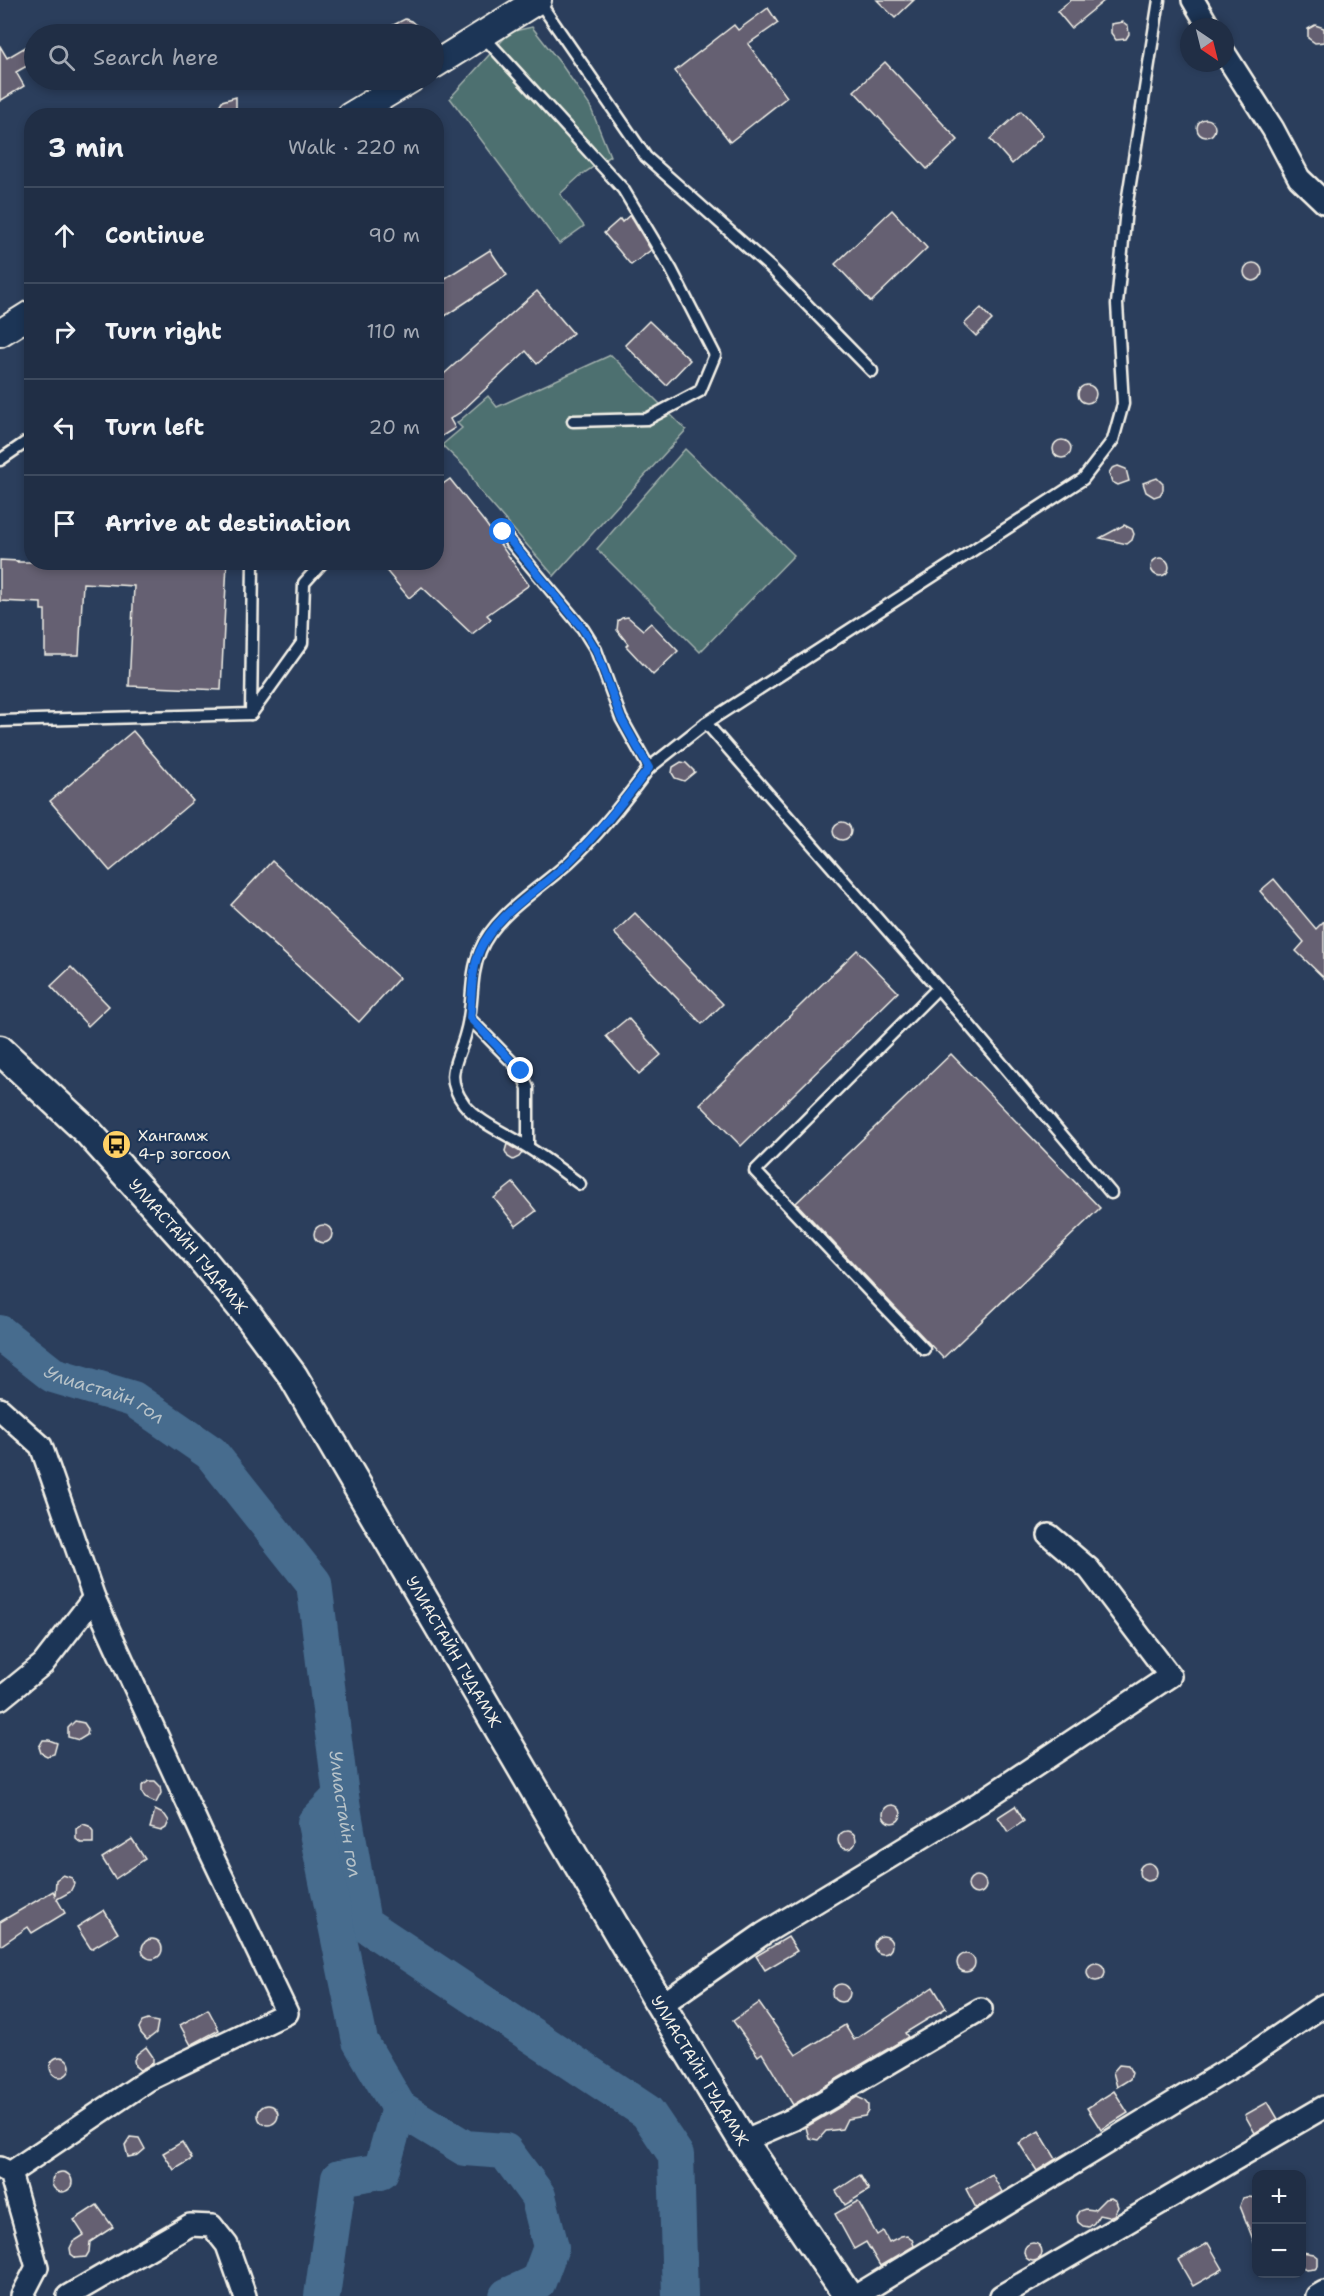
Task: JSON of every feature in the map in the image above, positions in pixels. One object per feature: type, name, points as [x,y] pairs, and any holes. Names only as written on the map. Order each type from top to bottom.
[{"type":"main road","name":"УЛИАСТАЙН ГУДАМЖ","points":[[0,1050],[87,1132],[196,1252],[248,1314],[293,1376],[743,2141],[848,2296]]},
{"type":"street","points":[[444,59],[538,0]]},
{"type":"street","points":[[1193,0],[1204,18]]},
{"type":"street","points":[[1234,68],[1273,129],[1299,178],[1321,194]]},
{"type":"street","points":[[363,108],[393,90]]},
{"type":"street","points":[[0,333],[24,318]]},
{"type":"street","points":[[0,1409],[41,1446],[94,1598],[287,2013],[148,2080],[5,2171],[38,2266],[22,2296]]},
{"type":"street","points":[[661,2005],[763,1934],[979,1803],[1170,1676],[1089,1569],[1049,1534]]},
{"type":"street","points":[[0,1700],[43,1664],[94,1598]]},
{"type":"street","points":[[856,2296],[1245,2059],[1324,2005]]},
{"type":"street","points":[[743,2141],[794,2119],[981,2009]]},
{"type":"street","points":[[1000,2296],[1324,2107]]},
{"type":"street","points":[[68,2296],[190,2225],[212,2226],[226,2245],[245,2296]]},
{"type":"street","points":[[1317,2296],[1324,2292]]},
{"type":"lane","points":[[538,0],[646,157],[771,268],[872,371]]},
{"type":"lane","points":[[580,1184],[528,1147],[474,1114],[459,1094],[451,1077],[470,1018],[474,969],[487,936],[502,920],[570,861],[609,819],[649,768],[706,723],[1083,478],[1113,440],[1123,404],[1116,304],[1124,233],[1159,0]]},
{"type":"lane","points":[[483,36],[623,189],[671,269],[715,355],[700,391],[647,419],[573,421]]},
{"type":"lane","points":[[0,460],[24,444]]},
{"type":"lane","points":[[503,532],[583,629],[591,643],[621,718],[649,768]]},
{"type":"lane","points":[[251,714],[253,570]]},
{"type":"lane","points":[[251,714],[302,643],[304,584],[316,570]]},
{"type":"lane","points":[[0,721],[251,714]]},
{"type":"lane","points":[[706,723],[938,988],[1111,1193]]},
{"type":"lane","points":[[924,1348],[755,1171],[938,988]]},
{"type":"lane","points":[[470,1018],[521,1071],[528,1088],[528,1147]]},
{"type":"green space","points":[[532,27],[590,106],[610,156],[581,175],[560,194],[584,226],[559,244],[450,98],[510,32]]},
{"type":"green space","points":[[611,355],[686,430],[554,576],[479,490],[468,470],[444,447],[444,443],[462,428],[457,423],[488,396],[497,407]]},
{"type":"green space","points":[[685,449],[794,555],[700,652],[597,549]]},
{"type":"building","points":[[877,0],[914,0],[895,18]]},
{"type":"building","points":[[1071,0],[1105,0],[1071,28],[1057,11]]},
{"type":"building","points":[[768,8],[778,23],[748,44],[787,97],[730,142],[675,71],[734,25],[738,30]]},
{"type":"building","points":[[405,19],[414,24],[395,24]]},
{"type":"building","points":[[1123,22],[1128,26],[1129,34],[1126,39],[1116,40],[1111,33],[1111,24]]},
{"type":"building","points":[[1315,25],[1324,28],[1324,42],[1315,43],[1308,38],[1308,29]]},
{"type":"building","points":[[0,46],[7,58],[24,48],[24,68],[16,72],[24,86],[0,101]]},
{"type":"building","points":[[885,62],[958,140],[927,169],[854,91]]},
{"type":"building","points":[[236,97],[236,108],[219,108],[222,101]]},
{"type":"building","points":[[1021,111],[1043,136],[1012,164],[990,139]]},
{"type":"building","points":[[1202,119],[1210,119],[1215,124],[1213,135],[1202,137],[1197,132],[1197,124]]},
{"type":"building","points":[[892,210],[927,248],[871,302],[835,264]]},
{"type":"building","points":[[630,215],[651,250],[631,265],[604,233],[620,219],[622,222]]},
{"type":"building","points":[[490,250],[507,275],[444,317],[444,279]]},
{"type":"building","points":[[1249,263],[1257,263],[1262,268],[1260,279],[1249,281],[1244,276],[1244,268]]},
{"type":"building","points":[[537,291],[573,333],[537,364],[526,351],[462,411],[450,419],[455,428],[444,435],[444,374]]},
{"type":"building","points":[[981,308],[992,320],[976,336],[964,324]]},
{"type":"building","points":[[649,321],[690,360],[666,385],[625,345]]},
{"type":"building","points":[[1083,385],[1091,385],[1096,390],[1094,401],[1083,403],[1078,398],[1078,390]]},
{"type":"building","points":[[1058,440],[1066,440],[1071,445],[1069,456],[1058,458],[1053,453],[1053,445]]},
{"type":"building","points":[[1118,466],[1126,469],[1129,481],[1118,485],[1112,482],[1109,473],[1112,468]]},
{"type":"building","points":[[1157,478],[1163,484],[1163,490],[1160,495],[1154,497],[1146,492],[1143,483]]},
{"type":"building","points":[[450,479],[486,524],[529,585],[487,615],[491,619],[472,634],[422,587],[409,598],[386,570],[444,570],[444,483]]},
{"type":"building","points":[[1124,525],[1132,529],[1134,534],[1132,540],[1127,544],[1100,538]]},
{"type":"building","points":[[1156,558],[1164,558],[1169,563],[1167,574],[1156,576],[1151,571],[1151,563]]},
{"type":"building","points":[[0,560],[24,562],[24,570],[227,570],[221,690],[129,686],[134,586],[83,583],[79,655],[45,655],[45,610],[41,610],[41,603],[0,601]]},
{"type":"building","points":[[628,617],[643,630],[651,623],[678,651],[653,675],[626,646],[628,644],[617,630],[618,621]]},
{"type":"building","points":[[133,731],[193,801],[110,871],[50,801]]},
{"type":"building","points":[[681,762],[686,763],[695,772],[684,781],[675,778],[672,773],[673,767]]},
{"type":"building","points":[[838,822],[846,822],[851,827],[849,838],[838,840],[833,835],[833,827]]},
{"type":"building","points":[[272,861],[399,978],[359,1022],[231,905]]},
{"type":"building","points":[[1274,879],[1316,929],[1324,921],[1324,978],[1296,951],[1304,942],[1260,891]]},
{"type":"building","points":[[635,913],[723,1004],[702,1024],[614,933]]},
{"type":"building","points":[[857,950],[898,992],[741,1146],[700,1104]]},
{"type":"building","points":[[71,967],[109,1006],[88,1026],[51,986]]},
{"type":"building","points":[[628,1018],[661,1055],[639,1074],[606,1036]]},
{"type":"building","points":[[951,1054],[1100,1208],[943,1358],[796,1203]]},
{"type":"building","points":[[507,1144],[522,1153],[519,1157],[513,1160],[508,1157],[505,1151]]},
{"type":"building","points":[[513,1183],[536,1211],[516,1226],[494,1198]]},
{"type":"building","points":[[319,1225],[327,1225],[332,1230],[330,1241],[319,1243],[314,1238],[314,1230]]},
{"type":"building","points":[[75,1721],[84,1723],[88,1729],[87,1735],[79,1740],[68,1737],[68,1728]]},
{"type":"building","points":[[43,1740],[57,1743],[54,1754],[47,1756],[41,1753],[39,1747]]},
{"type":"building","points":[[149,1781],[155,1781],[160,1786],[161,1793],[156,1803],[145,1798],[142,1793],[142,1786]]},
{"type":"building","points":[[888,1805],[896,1805],[901,1810],[899,1821],[888,1823],[883,1818],[883,1810]]},
{"type":"building","points":[[1015,1806],[1024,1821],[1008,1832],[998,1817]]},
{"type":"building","points":[[155,1810],[165,1815],[169,1821],[166,1828],[161,1831],[150,1828]]},
{"type":"building","points":[[83,1824],[89,1826],[93,1831],[93,1843],[81,1843],[76,1839],[76,1829]]},
{"type":"building","points":[[843,1831],[851,1831],[856,1836],[854,1847],[843,1849],[838,1844],[838,1836]]},
{"type":"building","points":[[132,1839],[145,1859],[115,1879],[102,1858]]},
{"type":"building","points":[[1144,1863],[1152,1863],[1157,1868],[1155,1879],[1144,1881],[1139,1876],[1139,1868]]},
{"type":"building","points":[[63,1875],[72,1878],[74,1884],[70,1892],[57,1899],[65,1913],[32,1933],[28,1927],[0,1946],[0,1922],[53,1891],[55,1895],[56,1880]]},
{"type":"building","points":[[973,1876],[981,1876],[986,1881],[984,1892],[973,1894],[968,1889],[968,1881]]},
{"type":"building","points":[[104,1910],[118,1933],[91,1949],[77,1927]]},
{"type":"building","points":[[879,1936],[887,1936],[892,1941],[890,1952],[879,1954],[874,1949],[874,1941]]},
{"type":"building","points":[[788,1937],[797,1951],[765,1970],[756,1956]]},
{"type":"building","points":[[152,1939],[159,1942],[162,1949],[159,1956],[152,1959],[145,1956],[142,1949],[145,1942]]},
{"type":"building","points":[[962,1954],[970,1954],[975,1959],[973,1970],[962,1972],[957,1967],[957,1959]]},
{"type":"building","points":[[1092,1963],[1100,1963],[1105,1968],[1103,1979],[1092,1981],[1087,1976],[1087,1968]]},
{"type":"building","points":[[837,1984],[845,1984],[850,1989],[848,2000],[837,2002],[832,1997],[832,1989]]},
{"type":"building","points":[[933,1987],[946,2008],[905,2033],[908,2037],[793,2105],[762,2053],[758,2056],[733,2021],[759,2003],[796,2055],[845,2025],[854,2040]]},
{"type":"building","points":[[208,2009],[219,2030],[191,2045],[180,2025]]},
{"type":"building","points":[[148,2020],[158,2022],[156,2033],[147,2040],[139,2028],[142,2022]]},
{"type":"building","points":[[146,2047],[153,2057],[153,2063],[140,2070],[135,2066],[134,2060],[137,2054]]},
{"type":"building","points":[[60,2057],[67,2060],[70,2067],[67,2074],[60,2077],[53,2074],[50,2067],[53,2060]]},
{"type":"building","points":[[1119,2065],[1128,2066],[1132,2073],[1130,2079],[1117,2087],[1113,2072]]},
{"type":"building","points":[[1114,2091],[1128,2113],[1101,2130],[1087,2108]]},
{"type":"building","points":[[857,2097],[868,2105],[865,2116],[847,2119],[842,2129],[826,2131],[818,2140],[809,2138],[806,2127]]},
{"type":"building","points":[[1268,2102],[1278,2119],[1255,2133],[1245,2115]]},
{"type":"building","points":[[268,2105],[275,2108],[278,2115],[275,2122],[268,2125],[261,2122],[258,2115],[261,2108]]},
{"type":"building","points":[[1039,2131],[1056,2159],[1037,2171],[1019,2143]]},
{"type":"building","points":[[130,2137],[139,2138],[145,2149],[138,2155],[128,2157],[125,2145]]},
{"type":"building","points":[[182,2142],[192,2159],[174,2170],[163,2153]]},
{"type":"building","points":[[62,2172],[69,2175],[72,2182],[69,2189],[62,2192],[55,2189],[52,2182],[55,2175]]},
{"type":"building","points":[[992,2174],[1002,2192],[976,2208],[966,2189]]},
{"type":"building","points":[[860,2175],[869,2190],[845,2205],[836,2191]]},
{"type":"building","points":[[1252,2197],[1252,2237],[1240,2206],[1243,2198]]},
{"type":"building","points":[[1111,2198],[1116,2201],[1118,2207],[1114,2215],[1108,2217],[1099,2215],[1089,2227],[1078,2222],[1077,2216],[1080,2211],[1094,2210],[1105,2199]]},
{"type":"building","points":[[858,2201],[877,2235],[883,2231],[889,2242],[907,2235],[912,2239],[914,2246],[880,2266],[866,2242],[854,2249],[835,2214]]},
{"type":"building","points":[[97,2205],[113,2227],[90,2242],[86,2257],[76,2258],[71,2254],[70,2248],[73,2242],[84,2235],[74,2220]]},
{"type":"building","points":[[1029,2243],[1037,2243],[1042,2248],[1040,2259],[1029,2261],[1024,2256],[1024,2248]]},
{"type":"building","points":[[1208,2243],[1223,2269],[1193,2286],[1178,2260]]},
{"type":"building","points":[[1306,2253],[1318,2257],[1318,2266],[1315,2269],[1306,2270]]},
{"type":"waterway","name":"Улиастайн гол","points":[[0,1333],[53,1375],[133,1399],[211,1453],[314,1583],[341,1796],[363,1923],[647,2112],[676,2155],[680,2296]]},
{"type":"waterway","points":[[341,1796],[315,1823],[360,2041],[399,2108],[465,2148],[505,2151],[538,2196],[551,2247],[538,2282],[507,2296]]},
{"type":"waterway","points":[[322,2296],[339,2178],[381,2171],[399,2108]]},
{"type":"place","name":"Хангамж 4-р зогсоол","points":[[117,1144]]},
{"type":"route","points":[[503,532],[583,629],[596,650],[621,718],[649,768],[609,819],[570,861],[502,920],[487,936],[480,951],[474,969],[470,1018],[521,1071]]}]
